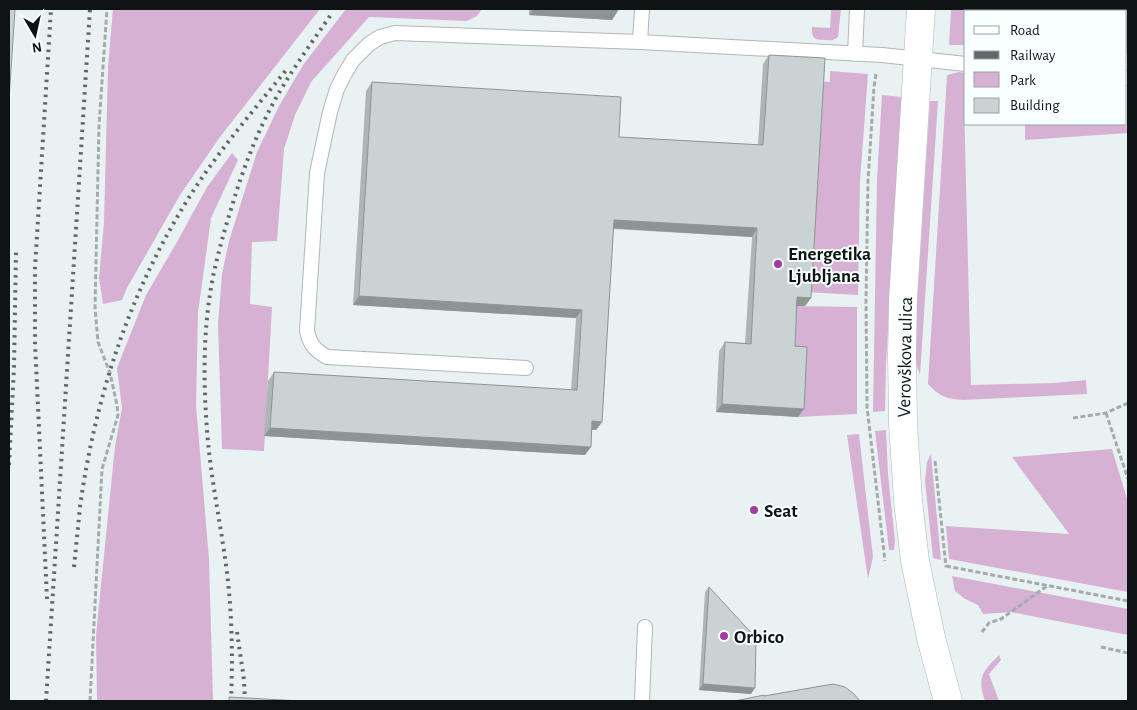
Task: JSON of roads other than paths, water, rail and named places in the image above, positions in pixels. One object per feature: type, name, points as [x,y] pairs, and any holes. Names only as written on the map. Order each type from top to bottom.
[{"type":"street","name":"Verovškova ulica","points":[[922,9],[904,299],[902,355],[903,423],[908,501],[915,561],[931,638],[948,701]]},
{"type":"lane","points":[[640,42],[642,9]]},
{"type":"lane","points":[[855,54],[857,9]]},
{"type":"lane","points":[[526,368],[327,357],[312,346],[307,331],[317,173],[337,89],[353,60],[369,44],[380,37],[395,33],[640,42],[882,55],[964,64]]},
{"type":"lane","points":[[642,701],[645,627]]},
{"type":"railway","points":[[47,599],[35,343],[35,268],[51,9]]},
{"type":"railway","points":[[46,701],[90,9]]},
{"type":"railway","points":[[231,701],[231,612],[208,446],[206,410],[205,351],[210,292],[227,222],[257,137],[269,111],[296,65],[332,13]]},
{"type":"railway","points":[[74,567],[80,507],[94,431],[115,356],[143,283],[179,214],[203,176],[287,69]]},
{"type":"railway","points":[[9,465],[14,368],[16,250]]},
{"type":"railway","points":[[237,632],[245,701]]},
{"type":"place","name":"Energetika Ljubljana","points":[[778,264]]},
{"type":"place","name":"Seat","points":[[754,510]]},
{"type":"place","name":"Orbico","points":[[724,636]]}]
